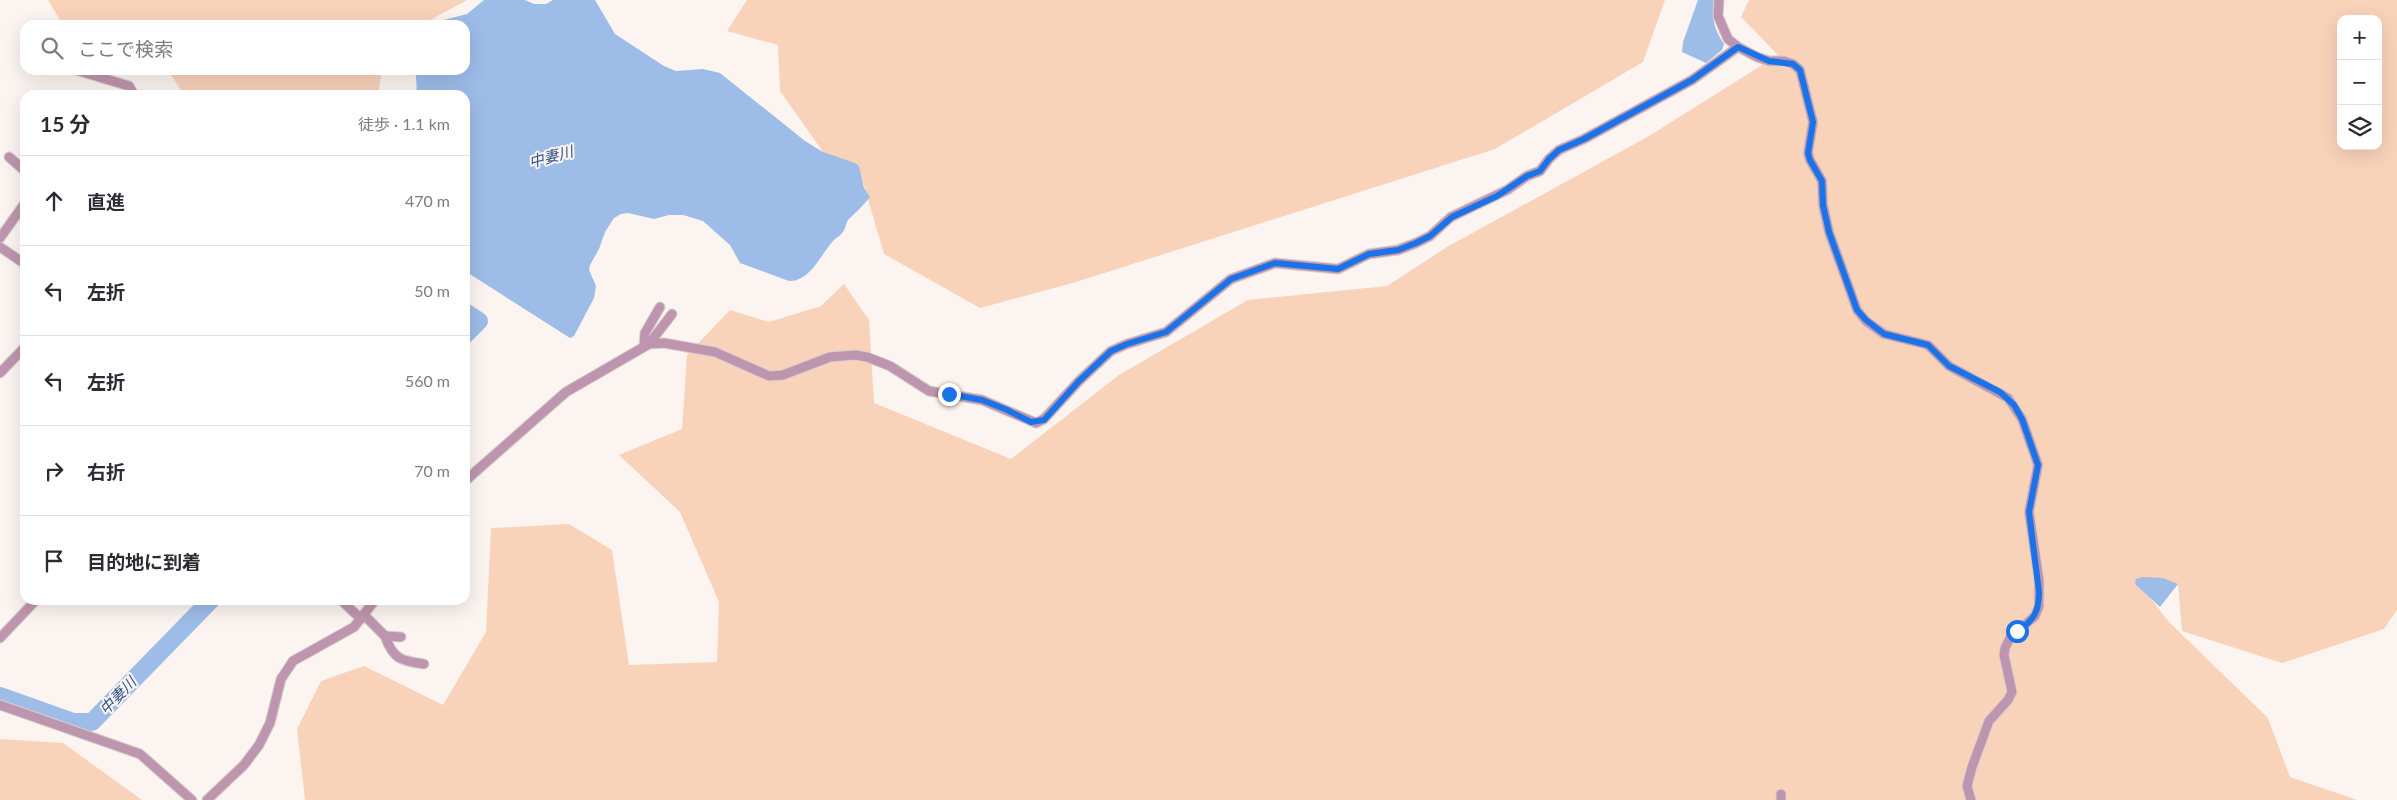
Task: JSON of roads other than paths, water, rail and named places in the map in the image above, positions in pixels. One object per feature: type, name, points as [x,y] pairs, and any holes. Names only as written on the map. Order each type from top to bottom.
[{"type":"street","points":[[1719,0],[1718,16],[1728,39],[1738,47],[1769,61],[1793,64],[1800,70],[1813,122],[1808,153],[1822,181],[1823,205],[1829,232],[1857,310],[1884,334],[1928,345],[1949,366],[2008,398],[2022,419],[2038,465],[2029,512],[2039,580],[2039,606],[2035,616],[2010,638],[2005,648],[2004,656],[2012,692],[2008,700],[1990,721],[1972,766],[1967,786],[1971,800]]},
{"type":"street","points":[[647,345],[664,343],[715,352],[769,376],[782,375],[830,357],[855,355],[867,357],[890,366],[929,390],[982,400],[1036,423],[1044,420],[1084,376],[1111,351],[1166,332],[1231,279],[1275,263],[1338,269],[1369,254],[1398,250],[1416,243],[1430,236],[1457,214],[1497,196],[1527,176],[1540,171],[1559,150],[1584,139],[1692,80],[1738,47]]},
{"type":"street","points":[[92,75],[128,86],[131,90]]},
{"type":"street","points":[[9,157],[20,167]]},
{"type":"street","points":[[0,238],[20,210]]},
{"type":"street","points":[[1,251],[20,261]]},
{"type":"street","points":[[647,345],[644,333],[660,307]]},
{"type":"street","points":[[470,477],[566,392],[647,345],[672,314]]},
{"type":"street","points":[[0,373],[20,352]]},
{"type":"street","points":[[0,638],[31,605]]},
{"type":"street","points":[[347,605],[384,636],[392,653],[397,657],[408,662],[424,664]]},
{"type":"street","points":[[207,800],[244,765],[259,745],[270,723],[281,679],[293,662],[354,627],[371,605]]},
{"type":"street","points":[[384,636],[401,637]]},
{"type":"street","points":[[0,705],[140,754],[192,800]]},
{"type":"water","points":[[484,0],[525,0],[534,4],[546,4],[553,0],[595,0],[615,34],[664,66],[676,71],[703,69],[720,73],[805,141],[823,152],[855,163],[859,166],[864,188],[870,197],[848,220],[842,233],[833,241],[809,272],[803,277],[789,281],[740,263],[730,245],[703,221],[683,215],[669,215],[654,219],[628,213],[621,214],[614,218],[605,232],[599,249],[590,265],[589,270],[596,286],[594,298],[574,336],[570,338],[470,274],[470,90],[417,90],[416,75],[470,75],[470,20],[444,20],[467,14]]},
{"type":"water","points":[[1698,0],[1714,0],[1714,23],[1724,44],[1722,50],[1706,63],[1682,52],[1683,42]]},
{"type":"water","points":[[2142,577],[2163,578],[2178,584],[2160,607],[2135,584],[2136,579]]},
{"type":"waterway","name":"中妻川","points":[[470,315],[479,321],[470,330]]},
{"type":"waterway","name":"中妻川","points":[[0,696],[73,722],[92,722],[206,605]]}]
